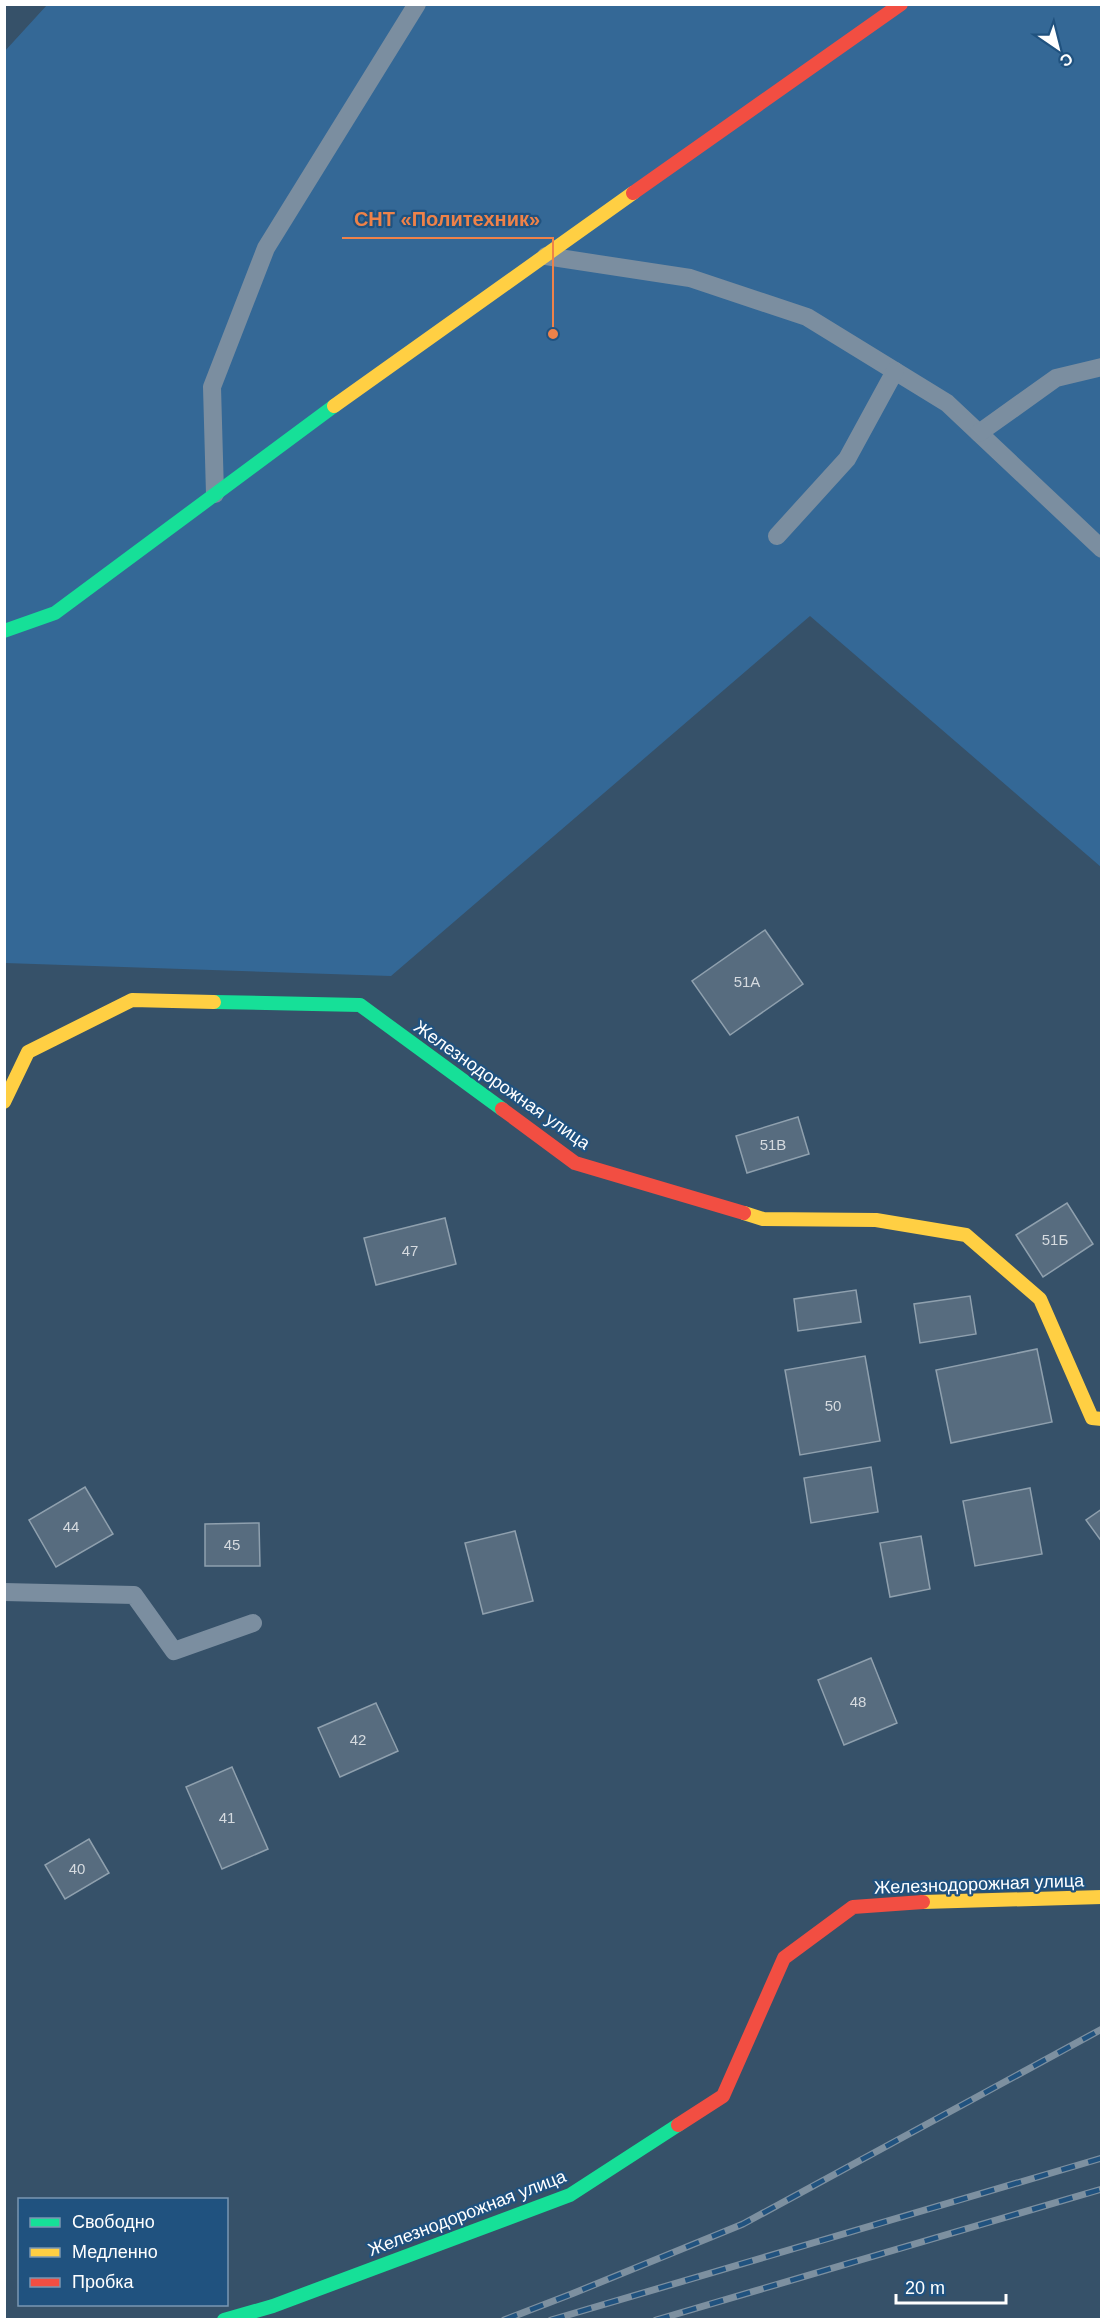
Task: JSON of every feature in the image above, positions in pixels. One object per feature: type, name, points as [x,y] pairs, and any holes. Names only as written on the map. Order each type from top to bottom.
[{"type":"street","points":[[4,631],[55,613],[385,368],[901,4]]},
{"type":"street","name":"Железнодорожная улица","points":[[4,1102],[28,1052],[132,1000],[360,1005],[574,1163],[763,1219],[876,1220],[966,1235],[1040,1299],[1092,1418],[1101,1419]]},
{"type":"street","name":"Железнодорожная улица","points":[[224,2319],[273,2306],[570,2195],[723,2096],[784,1958],[853,1907],[931,1901],[1101,1897]]},
{"type":"lane","points":[[215,494],[212,387],[266,248],[417,4]]},
{"type":"lane","points":[[545,255],[690,278],[807,317],[947,403],[1101,549]]},
{"type":"lane","points":[[979,433],[1056,378],[1101,367]]},
{"type":"lane","points":[[777,536],[847,459],[895,371]]},
{"type":"lane","points":[[4,1592],[134,1595],[174,1651],[253,1623]]},
{"type":"shaded area","points":[[47,5],[1101,5],[1101,867],[810,616],[391,976],[5,963],[4,52]]},
{"type":"building","points":[[765,930],[803,984],[730,1035],[692,981]]},
{"type":"building","points":[[798,1117],[809,1154],[747,1173],[736,1136]]},
{"type":"building","points":[[1067,1203],[1093,1244],[1043,1277],[1016,1235]]},
{"type":"building","points":[[445,1218],[456,1264],[376,1285],[364,1238]]},
{"type":"building","points":[[856,1290],[861,1322],[798,1331],[794,1299]]},
{"type":"building","points":[[970,1296],[976,1334],[920,1343],[914,1304]]},
{"type":"building","points":[[1037,1349],[1052,1422],[951,1443],[936,1370]]},
{"type":"building","points":[[865,1356],[880,1441],[800,1455],[785,1370]]},
{"type":"building","points":[[871,1467],[878,1512],[811,1523],[804,1478]]},
{"type":"building","points":[[85,1487],[113,1534],[56,1567],[29,1520]]},
{"type":"building","points":[[1030,1488],[1042,1554],[975,1566],[963,1501]]},
{"type":"building","points":[[1102,1509],[1102,1542],[1086,1520]]},
{"type":"building","points":[[259,1523],[260,1566],[205,1566],[205,1524]]},
{"type":"building","points":[[515,1531],[533,1601],[483,1614],[465,1543]]},
{"type":"building","points":[[921,1536],[930,1589],[890,1597],[880,1543]]},
{"type":"building","points":[[871,1658],[897,1723],[844,1745],[818,1680]]},
{"type":"building","points":[[376,1703],[398,1751],[340,1777],[318,1728]]},
{"type":"building","points":[[232,1767],[268,1849],[222,1869],[186,1787]]},
{"type":"building","points":[[89,1839],[109,1873],[65,1899],[45,1865]]},
{"type":"railway","points":[[504,2320],[743,2224],[1102,2029]]},
{"type":"railway","points":[[551,2320],[1102,2158]]},
{"type":"railway","points":[[656,2320],[1102,2189]]},
{"type":"traffic: fast","points":[[4,631],[55,613],[334,406]]},
{"type":"traffic: fast","points":[[214,1002],[360,1005],[502,1109]]},
{"type":"traffic: fast","points":[[224,2320],[273,2306],[570,2195],[678,2125]]},
{"type":"traffic: slow","points":[[334,406],[633,193]]},
{"type":"traffic: slow","points":[[4,1102],[28,1052],[132,1000],[214,1002]]},
{"type":"traffic: slow","points":[[744,1213],[763,1219],[876,1220],[966,1235],[1040,1299],[1092,1418],[1102,1419]]},
{"type":"traffic: slow","points":[[923,1902],[1102,1897]]},
{"type":"traffic: jam","points":[[633,193],[901,4]]},
{"type":"traffic: jam","points":[[502,1109],[575,1163],[744,1213]]},
{"type":"traffic: jam","points":[[678,2125],[723,2096],[784,1958],[853,1907],[923,1902]]},
{"type":"place","name":"СНТ «Политехник»","points":[[553,334]]}]
